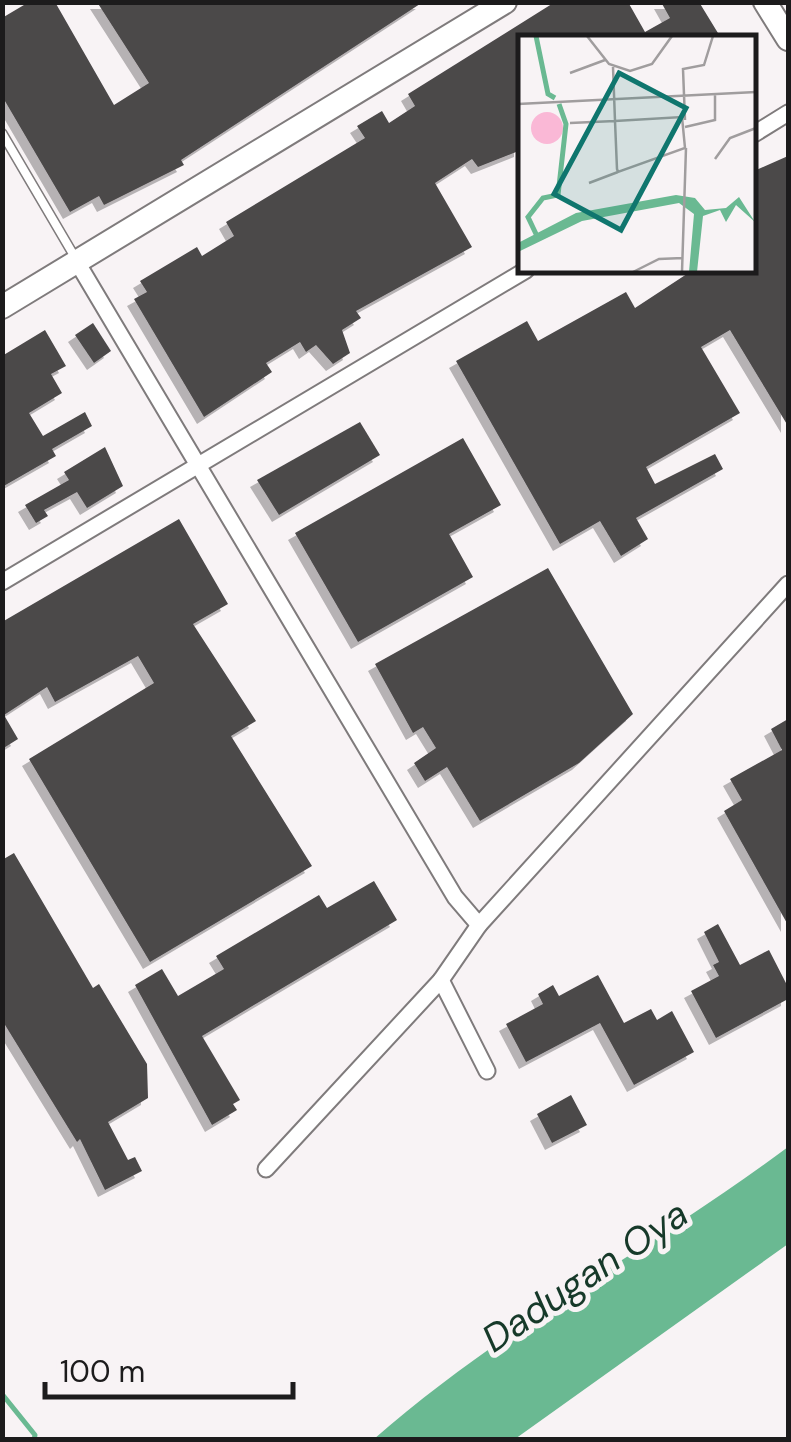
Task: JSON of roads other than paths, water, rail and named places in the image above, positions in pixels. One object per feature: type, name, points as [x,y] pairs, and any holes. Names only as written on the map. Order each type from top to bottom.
[{"type":"main road","points":[[2,307],[505,2]]},
{"type":"main road","points":[[764,2],[788,39]]},
{"type":"street","points":[[756,133],[788,113]]},
{"type":"street","points":[[78,262],[455,897],[479,925]]},
{"type":"street","points":[[2,582],[523,272]]},
{"type":"street","points":[[266,1169],[441,980],[479,925],[788,584]]},
{"type":"street","points":[[441,980],[487,1071]]},
{"type":"lane","points":[[2,133],[78,262]]},
{"type":"waterway","points":[[2,1394],[35,1435],[34,1440]]},
{"type":"water label","name":"Dadugan Oya","points":[[585,1276]]}]
